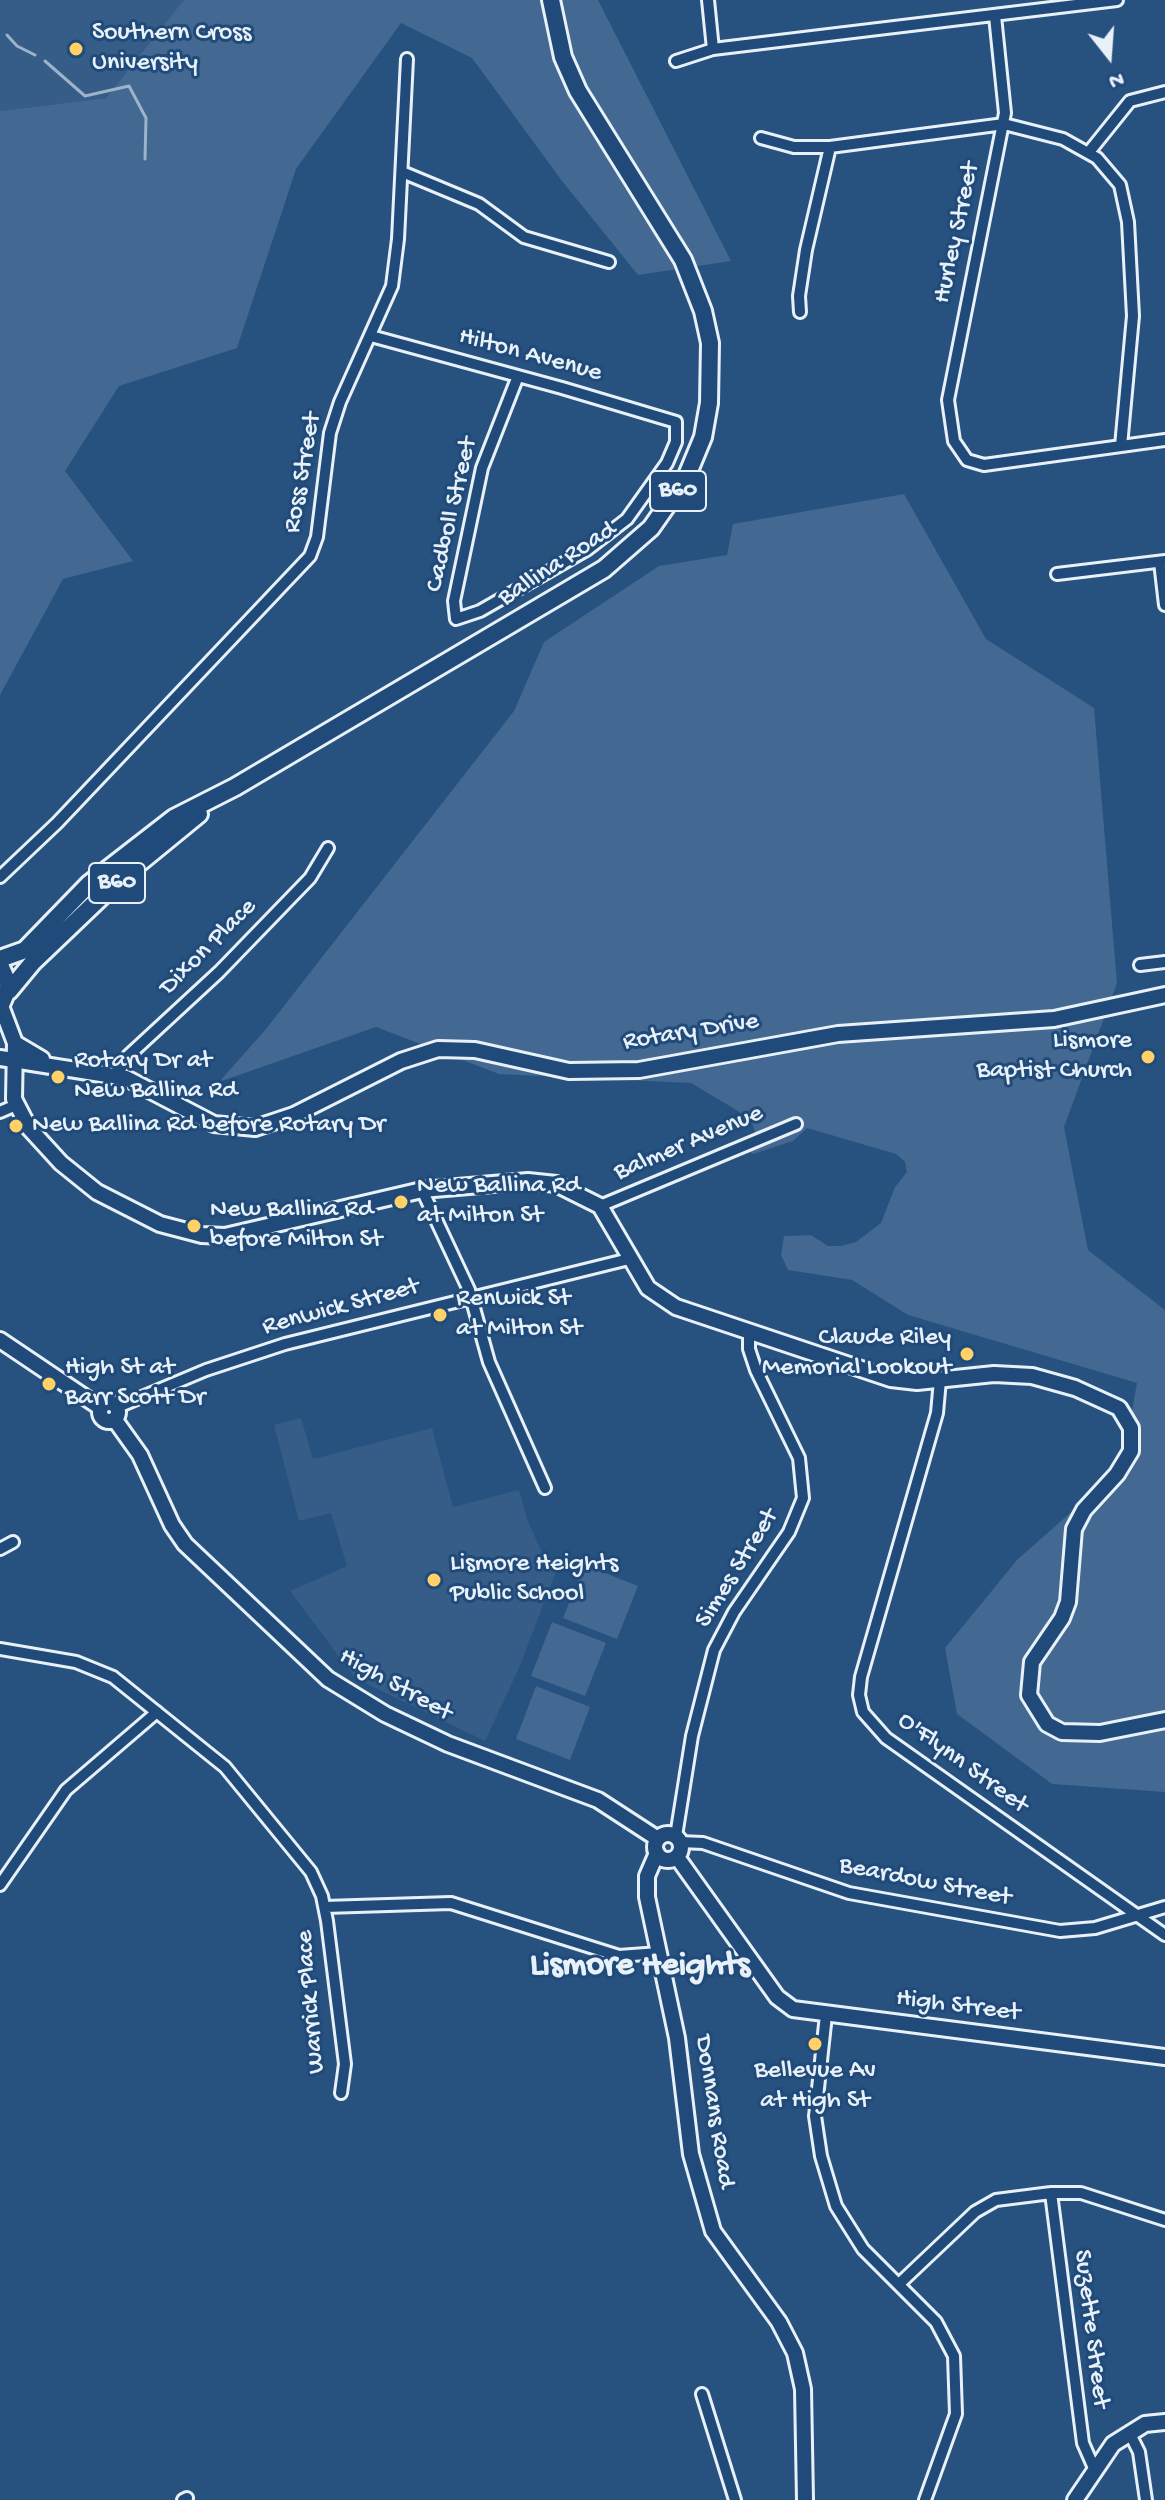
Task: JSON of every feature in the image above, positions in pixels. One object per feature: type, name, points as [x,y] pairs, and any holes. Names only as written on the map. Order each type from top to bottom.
[{"type":"main road","name":"Ballina Road","points":[[0,959],[19,954],[31,945],[89,884],[125,853],[174,818],[235,787],[604,569],[637,542],[665,511],[696,455],[707,421],[711,384],[710,343],[697,290],[662,223],[578,91],[563,57],[551,0]]},
{"type":"main road","name":"Ballina Road","points":[[4,1001],[26,969],[122,877],[235,787]]},
{"type":"main road","points":[[0,965],[8,977],[4,1001]]},
{"type":"street","points":[[708,0],[713,49]]},
{"type":"street","points":[[676,61],[713,49],[1117,0]]},
{"type":"street","name":"Hurley Street","points":[[995,16],[1005,94],[1004,124],[948,400],[951,432],[962,456],[971,463],[984,465],[1121,446]]},
{"type":"street","name":"Ross Street","points":[[0,877],[65,814],[305,564],[317,537],[330,433],[340,402],[392,286],[396,265],[407,59]]},
{"type":"street","points":[[1089,152],[1133,98],[1165,92]]},
{"type":"street","points":[[761,138],[794,147],[830,147],[1004,124],[1040,131],[1089,152],[1116,178],[1127,208],[1133,316],[1121,446],[1165,440]]},
{"type":"street","points":[[800,312],[806,250],[830,147]]},
{"type":"street","points":[[402,172],[479,204],[524,237],[609,262]]},
{"type":"street","name":"Hilton Avenue","points":[[371,336],[676,422],[676,442],[667,463],[627,519],[588,549],[480,611],[456,619]]},
{"type":"street","name":"Cadboll Street","points":[[456,619],[454,601],[482,468],[518,376]]},
{"type":"street","points":[[1057,574],[1162,562],[1165,605]]},
{"type":"street","name":"Dixon Place","points":[[117,1075],[128,1056],[219,972],[310,878],[328,848]]},
{"type":"street","points":[[1140,965],[1165,962]]},
{"type":"street","name":"Rotary Drive","points":[[7,1059],[117,1075],[214,1124],[255,1128],[294,1115],[401,1061],[438,1049],[475,1050],[569,1071],[639,1070],[838,1034],[1054,1019],[1165,995]]},
{"type":"street","points":[[4,1001],[7,1059],[16,1105],[43,1145],[97,1192],[140,1215],[183,1231],[225,1236],[248,1233],[422,1190],[541,1181],[569,1188],[600,1206],[648,1288],[663,1300],[891,1379],[940,1380],[994,1374],[1032,1376],[1094,1396],[1119,1408],[1126,1416],[1132,1438],[1131,1451],[1117,1474],[1084,1510],[1074,1529],[1068,1602],[1062,1618],[1032,1662],[1029,1695],[1047,1724],[1062,1732],[1100,1733],[1165,1720]]},
{"type":"street","name":"Rotary Drive","points":[[7,1045],[62,1065]]},
{"type":"street","points":[[0,1112],[16,1105]]},
{"type":"street","name":"Balmer Avenue","points":[[600,1206],[796,1124]]},
{"type":"street","points":[[422,1190],[471,1297],[489,1362],[545,1488]]},
{"type":"street","name":"Renwick Street","points":[[116,1414],[247,1356],[629,1259]]},
{"type":"street","name":"Simes Street","points":[[678,1845],[692,1736],[714,1650],[734,1612],[789,1532],[803,1498],[799,1458],[756,1370],[748,1343],[749,1332]]},
{"type":"street","name":"High Street","points":[[1,1343],[101,1408],[103,1420],[116,1414],[140,1455],[172,1525],[185,1544],[328,1679],[385,1714],[448,1744],[598,1800],[657,1846]]},
{"type":"street","name":"O'Flynn Street","points":[[940,1380],[937,1413],[861,1677],[859,1695],[863,1712],[886,1738],[1165,1935]]},
{"type":"street","points":[[0,1549],[13,1542]]},
{"type":"street","name":"Warrick Place","points":[[0,1649],[97,1669],[157,1712],[225,1767],[311,1872],[325,1907],[345,2064],[341,2093]]},
{"type":"street","points":[[0,1885],[66,1790],[157,1712]]},
{"type":"street","points":[[667,1834],[678,1845],[666,1859],[657,1846],[667,1834]]},
{"type":"street","name":"Beardow Street","points":[[678,1845],[703,1843],[849,1893],[1051,1930],[1084,1930],[1165,1907]]},
{"type":"street","name":"High Street","points":[[678,1845],[777,1997],[793,2009],[1165,2057]]},
{"type":"street","name":"Donnans Road","points":[[657,1846],[647,1886],[677,2038],[691,2154],[708,2219],[719,2241],[779,2322],[800,2370],[805,2500]]},
{"type":"street","points":[[325,1907],[451,1903],[619,1956],[659,1953]]},
{"type":"street","points":[[826,2015],[815,2116],[826,2174],[851,2235],[944,2333],[956,2368],[957,2400],[953,2427],[925,2500]]},
{"type":"street","points":[[899,2284],[985,2205],[1051,2193],[1093,2196],[1165,2220]]},
{"type":"street","name":"Suzette Street","points":[[1051,2193],[1083,2443],[1094,2468]]},
{"type":"street","points":[[702,2394],[735,2500]]},
{"type":"street","points":[[1075,2500],[1113,2444],[1145,2424],[1165,2422]]},
{"type":"street","points":[[1129,2432],[1139,2452],[1146,2500]]},
{"type":"shaded area","name":"Southern Cross University","points":[[0,0],[199,0],[106,98],[0,111]]},
{"type":"shaded area","points":[[184,0],[598,0],[731,261],[638,275],[562,181],[472,58],[401,23],[296,169],[237,348],[119,386],[65,471],[133,561],[63,579],[0,695],[0,111],[106,98]]},
{"type":"shaded area","points":[[904,494],[986,639],[1094,708],[1117,983],[1064,1127],[1088,1250],[1165,1310],[1165,1792],[1052,1784],[957,1714],[945,1648],[1017,1560],[1122,1467],[1137,1383],[908,1315],[852,1280],[788,1270],[781,1255],[784,1236],[811,1235],[828,1246],[841,1246],[856,1242],[881,1223],[895,1187],[907,1172],[905,1162],[896,1154],[807,1128],[793,1141],[753,1154],[748,1151],[755,1132],[753,1125],[738,1111],[691,1083],[499,1074],[376,1027],[219,1082],[266,1029],[514,711],[544,642],[659,566],[727,555],[733,524]]},
{"type":"shaded area","name":"Lismore Heights Public School","points":[[301,1418],[313,1459],[432,1428],[453,1507],[519,1490],[528,1522],[548,1565],[557,1569],[519,1668],[485,1741],[355,1678],[290,1591],[347,1566],[331,1513],[299,1521],[274,1425]]},
{"type":"shaded area","points":[[584,1565],[638,1586],[617,1639],[563,1618]]},
{"type":"shaded area","points":[[552,1622],[606,1643],[585,1696],[531,1676]]},
{"type":"shaded area","points":[[536,1686],[590,1707],[570,1760],[516,1739]]},
{"type":"waterway","points":[[7,35],[17,46],[35,55]]},
{"type":"waterway","points":[[45,61],[85,96],[129,86],[146,118],[145,159]]},
{"type":"place","name":"Southern Cross University","points":[[76,49]]},
{"type":"place","name":"Lismore Baptist Church","points":[[1148,1057]]},
{"type":"place","name":"Rotary Dr at New Ballina Rd","points":[[58,1077]]},
{"type":"place","name":"New Ballina Rd before Rotary Dr","points":[[16,1126]]},
{"type":"place","name":"New Ballina Rd at Milton St","points":[[401,1202]]},
{"type":"place","name":"New Ballina Rd before Milton St","points":[[194,1226]]},
{"type":"place","name":"Renwick St at Milton St","points":[[440,1315]]},
{"type":"place","name":"Claude Riley Memorial Lookout","points":[[967,1354]]},
{"type":"place","name":"High St at Barr Scott Dr","points":[[49,1384]]},
{"type":"place","name":"Lismore Heights Public School","points":[[434,1580]]},
{"type":"place","name":"Bellevue Av at High St","points":[[815,2044]]},
{"type":"district","name":"Lismore Heights","points":[[640,1968]]}]
